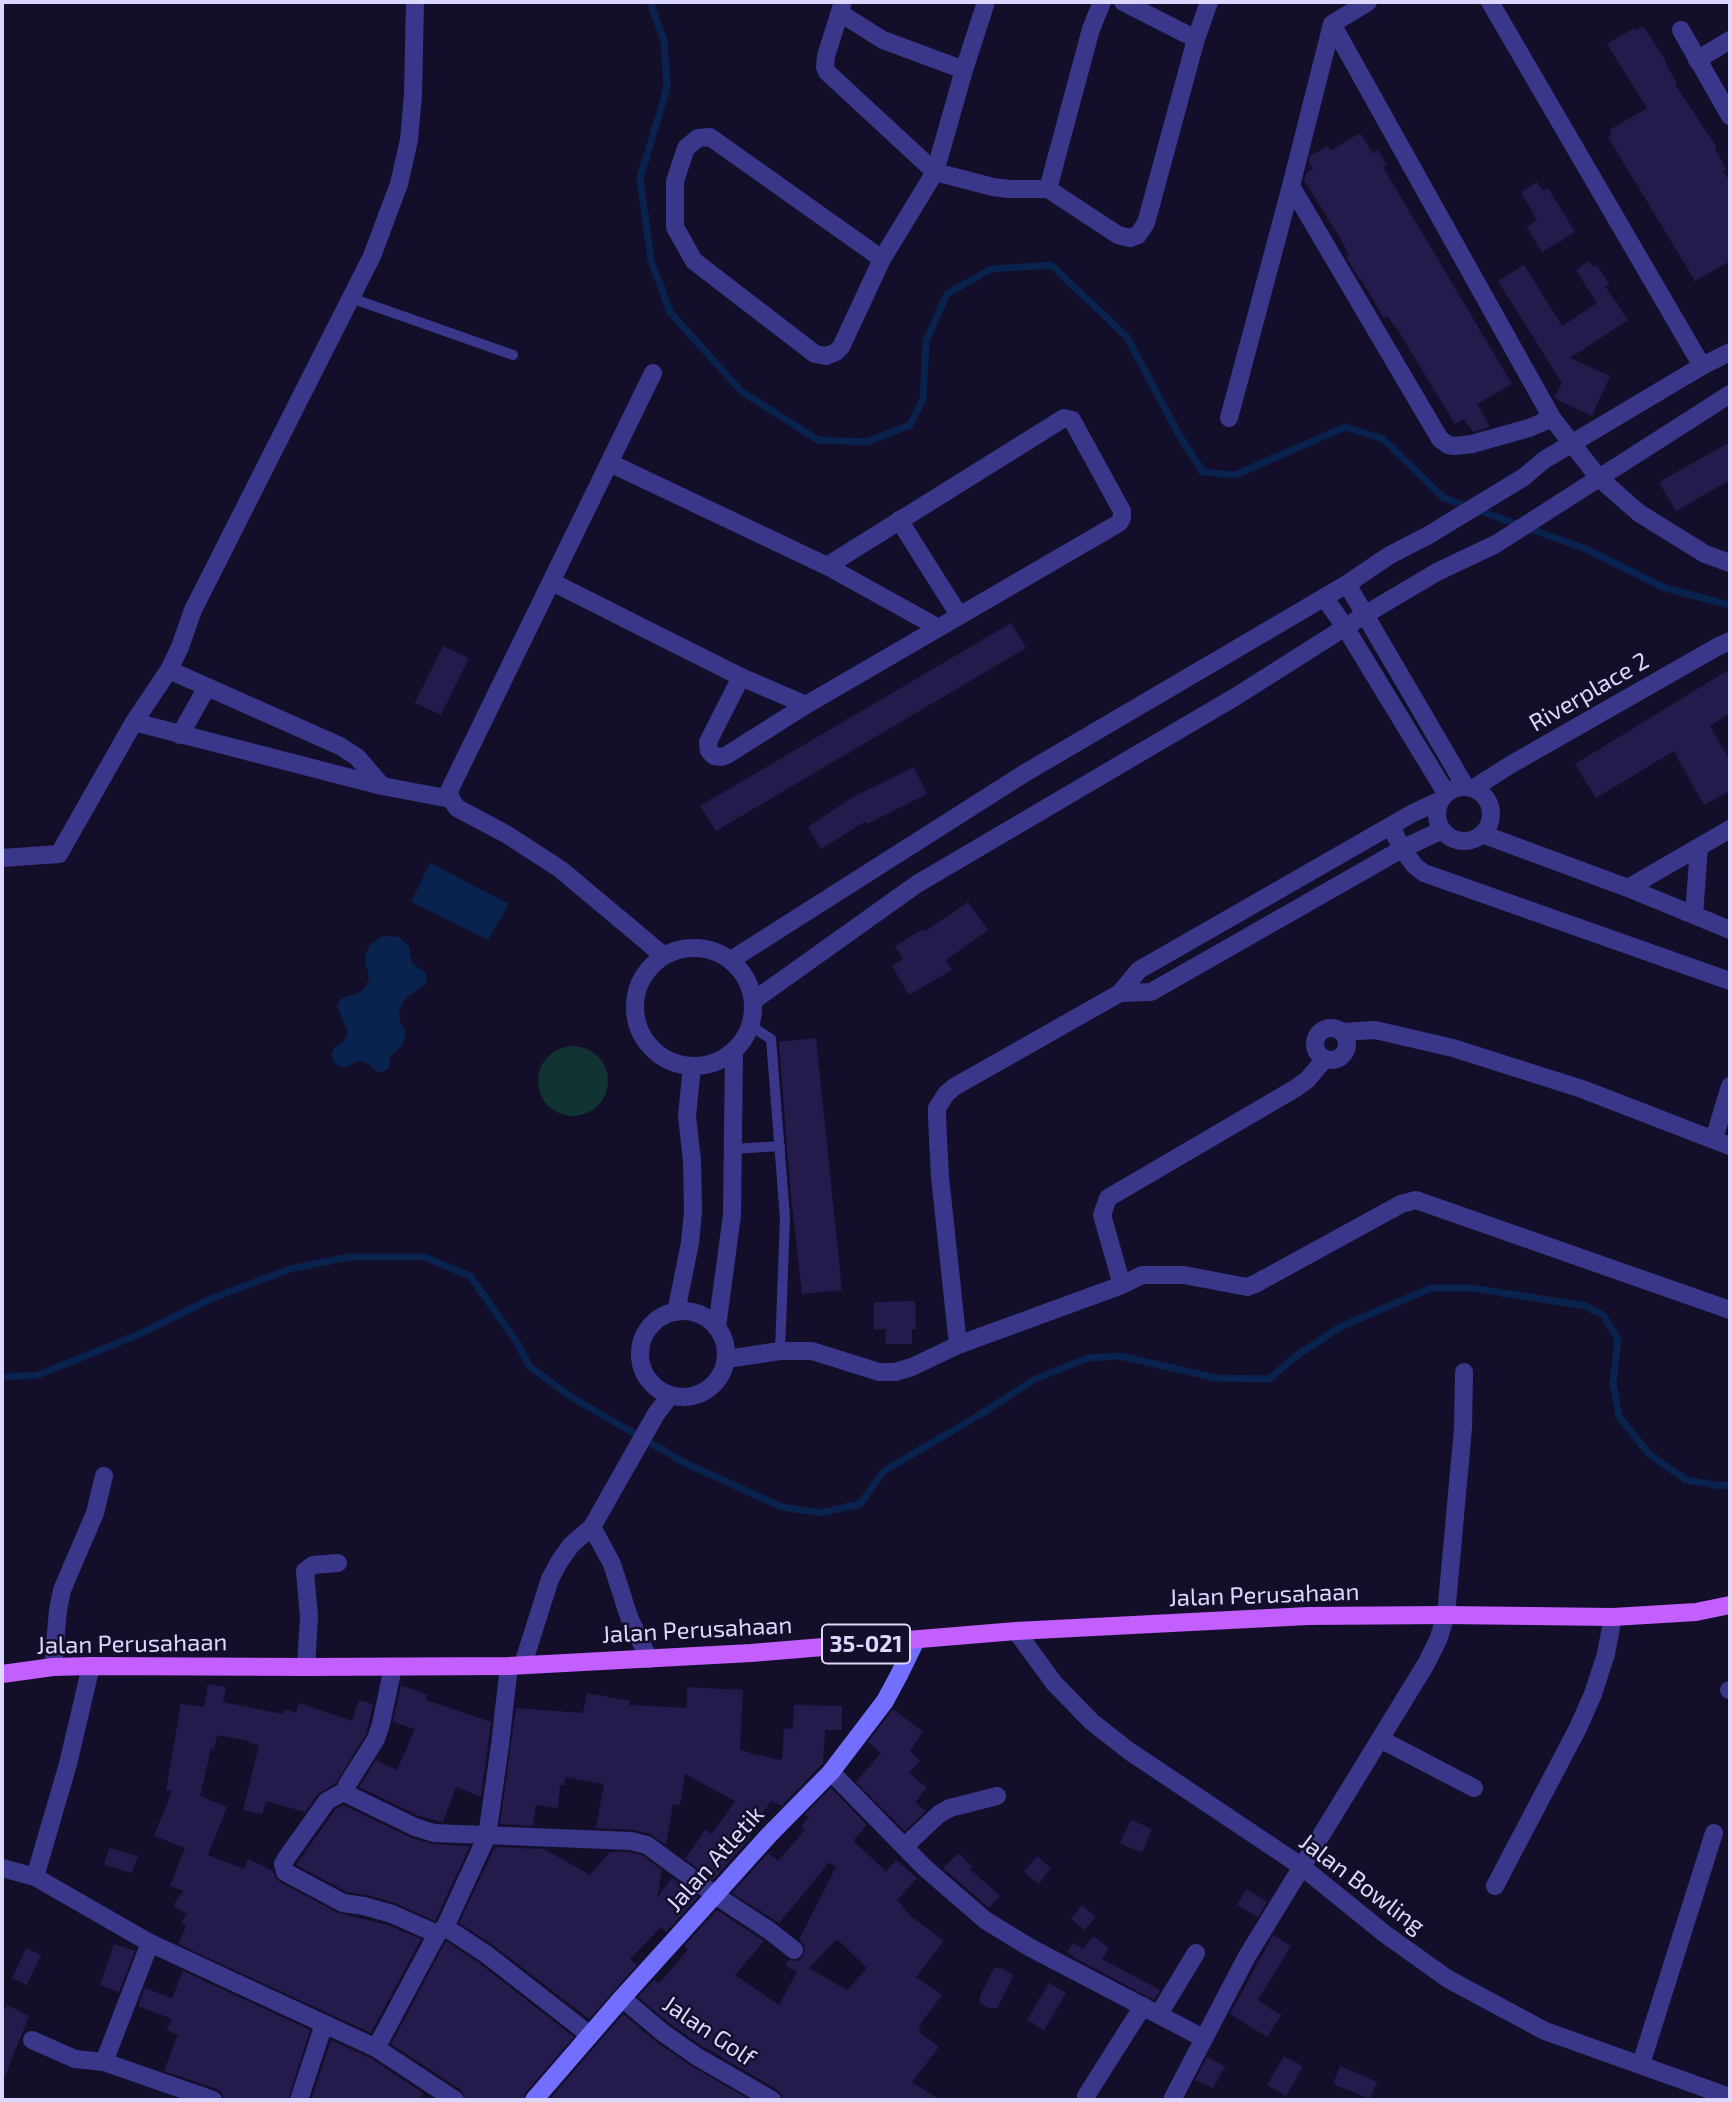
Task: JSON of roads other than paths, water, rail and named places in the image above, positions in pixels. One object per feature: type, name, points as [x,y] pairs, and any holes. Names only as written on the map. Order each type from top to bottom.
[{"type":"main road","name":"Jalan Perusahaan","points":[[2,1674],[53,1667],[91,1666],[516,1665],[649,1659],[1016,1630],[1308,1616],[1613,1617],[1696,1612],[1730,1605]]},
{"type":"street","points":[[2,858],[59,854],[134,722],[169,670],[192,610],[372,256],[399,184],[409,140],[415,2]]},
{"type":"street","points":[[882,259],[710,137],[698,138],[686,148],[675,181],[675,227],[694,261],[814,354],[825,356],[836,352],[841,347],[882,259],[935,172],[986,2]]},
{"type":"street","points":[[1048,189],[1091,29],[1102,2]]},
{"type":"street","points":[[1123,2],[1196,38]]},
{"type":"street","points":[[964,70],[883,40],[841,7],[825,61],[827,72],[935,172],[993,187],[1048,189],[1118,235],[1130,238],[1143,230],[1148,217],[1196,38],[1209,2]]},
{"type":"street","points":[[1229,418],[1332,24],[1368,2]]},
{"type":"street","points":[[1490,2],[1702,366]]},
{"type":"street","points":[[1332,24],[1552,418],[1571,444],[1599,478],[1639,513],[1705,554],[1730,563]]},
{"type":"street","points":[[1681,30],[1730,116]]},
{"type":"street","points":[[1698,60],[1730,40]]},
{"type":"street","points":[[1291,186],[1440,439],[1454,446],[1472,444],[1530,428],[1552,418]]},
{"type":"street","points":[[731,960],[1025,773],[1347,584],[1390,555],[1427,536],[1524,477],[1544,460],[1730,352]]},
{"type":"street","points":[[653,373],[611,463],[449,787],[451,799],[462,811],[506,834],[560,869],[664,956]]},
{"type":"street","points":[[754,1001],[917,884],[1223,704],[1437,572],[1496,544],[1730,394]]},
{"type":"street","points":[[741,677],[708,742],[712,755],[727,755],[937,627],[1119,523],[1122,518],[1121,508],[1072,421],[1062,418],[827,566]]},
{"type":"street","points":[[611,463],[827,566],[937,627]]},
{"type":"street","points":[[899,520],[959,615]]},
{"type":"street","points":[[552,582],[741,677],[806,705]]},
{"type":"street","points":[[1347,584],[1469,787]]},
{"type":"street","points":[[1324,597],[1345,627],[1443,797]]},
{"type":"street","name":"Riverplace 2","points":[[1469,787],[1730,641]]},
{"type":"street","points":[[169,670],[340,746],[357,757],[382,786]]},
{"type":"street","points":[[180,735],[207,687]]},
{"type":"street","points":[[134,722],[382,786],[451,799]]},
{"type":"street","points":[[957,1345],[940,1177],[937,1108],[946,1094],[1120,993],[1139,970],[1455,788],[1469,787],[1482,793],[1491,809],[1488,827],[1474,839],[1465,841],[1457,840],[1442,831],[1437,812],[1443,797]]},
{"type":"street","points":[[1391,826],[1402,849],[1424,873],[1730,981]]},
{"type":"street","points":[[1628,888],[1730,830]]},
{"type":"street","points":[[1120,993],[1151,992],[1402,849],[1442,831]]},
{"type":"street","points":[[1482,834],[1628,888],[1730,930]]},
{"type":"street","points":[[1694,915],[1699,847]]},
{"type":"street","points":[[698,948],[716,951],[731,960],[750,986],[754,1001],[751,1026],[744,1040],[721,1060],[707,1065],[679,1064],[657,1053],[641,1033],[635,1009],[639,985],[653,964],[664,956],[680,950],[698,948]]},
{"type":"street","points":[[1326,1029],[1338,1029],[1342,1032],[1348,1042],[1345,1053],[1336,1060],[1325,1059],[1317,1052],[1317,1035],[1326,1029]]},
{"type":"street","points":[[1342,1032],[1376,1030],[1453,1048],[1582,1089],[1722,1142],[1730,1086]]},
{"type":"street","points":[[718,1327],[732,1215],[734,1051]]},
{"type":"street","points":[[1122,1285],[1102,1215],[1108,1198],[1296,1088],[1307,1080],[1325,1059]]},
{"type":"street","points":[[676,1312],[690,1243],[693,1211],[692,1161],[687,1116],[692,1066]]},
{"type":"street","points":[[727,1359],[780,1351],[812,1351],[886,1373],[912,1367],[957,1345],[1142,1276],[1184,1275],[1247,1287],[1401,1204],[1416,1200],[1730,1310]]},
{"type":"street","points":[[676,1312],[699,1314],[718,1327],[725,1342],[727,1359],[722,1374],[713,1386],[700,1395],[685,1398],[670,1396],[660,1391],[645,1376],[639,1356],[640,1346],[649,1327],[657,1320],[676,1312]]},
{"type":"street","points":[[1171,2100],[1246,1958],[1426,1664],[1438,1640],[1446,1615],[1463,1428],[1464,1373]]},
{"type":"street","points":[[376,2048],[441,1930],[487,1836],[516,1665],[550,1579],[571,1545],[593,1527],[656,1414],[670,1396]]},
{"type":"street","points":[[53,1667],[62,1590],[95,1513],[104,1476]]},
{"type":"street","points":[[593,1527],[612,1564],[628,1616],[649,1659]]},
{"type":"street","points":[[306,1667],[309,1616],[305,1571],[313,1565],[338,1563]]},
{"type":"street","points":[[1494,1886],[1578,1728],[1606,1654],[1613,1617]]},
{"type":"street","name":"Jalan Bowling","points":[[1016,1630],[1054,1683],[1092,1722],[1129,1751],[1301,1866],[1385,1934],[1458,1984],[1545,2031],[1730,2097]]},
{"type":"street","name":"Jalan Atletik","points":[[534,2100],[769,1835],[831,1772],[885,1701],[916,1640]]},
{"type":"street","points":[[35,1877],[68,1764],[91,1666]]},
{"type":"street","points":[[393,1667],[382,1724],[376,1739],[345,1791],[327,1801],[287,1857],[283,1864],[285,1872],[343,1903],[364,1906],[441,1930],[485,1954],[590,2035]]},
{"type":"street","points":[[1380,1739],[1474,1788]]},
{"type":"street","points":[[831,1772],[925,1868],[985,1920],[1029,1947],[1203,2038]]},
{"type":"street","points":[[345,1791],[426,1831],[647,1845],[794,1950]]},
{"type":"street","points":[[905,1846],[950,1808],[997,1797]]},
{"type":"street","points":[[1641,2064],[1714,1833]]},
{"type":"street","points":[[2,1870],[35,1877],[150,1943],[376,2048],[455,2100]]},
{"type":"street","points":[[104,2062],[150,1943]]},
{"type":"street","points":[[1086,2096],[1196,1953]]},
{"type":"street","name":"Jalan Golf","points":[[622,1998],[696,2056],[772,2100]]},
{"type":"street","points":[[299,2100],[324,2024]]},
{"type":"street","points":[[32,2040],[75,2059],[104,2062],[213,2100]]},
{"type":"lane","points":[[351,298],[513,355]]},
{"type":"lane","points":[[751,1026],[771,1039],[785,1218],[780,1351]]},
{"type":"lane","points":[[734,1149],[780,1146]]},
{"type":"water","points":[[430,863],[509,904],[488,940],[411,902]]},
{"type":"water","points":[[382,936],[399,937],[409,946],[412,963],[425,972],[425,985],[407,997],[401,1006],[400,1023],[405,1030],[405,1039],[390,1057],[389,1068],[377,1072],[362,1061],[342,1067],[336,1064],[331,1056],[334,1048],[344,1041],[348,1033],[337,1006],[341,999],[357,994],[366,987],[369,978],[366,954],[369,946]]},
{"type":"waterway","points":[[650,2],[664,41],[667,88],[640,178],[651,260],[670,312],[741,391],[818,440],[867,442],[910,425],[923,400],[926,341],[947,294],[991,269],[1051,265],[1127,337],[1179,435],[1203,472],[1235,475],[1345,427],[1383,439],[1444,498],[1586,549],[1665,588],[1730,605]]},
{"type":"waterway","points":[[2,1377],[38,1375],[135,1336],[213,1298],[290,1269],[349,1257],[424,1257],[470,1276],[516,1341],[530,1367],[573,1398],[685,1463],[782,1507],[820,1513],[860,1504],[884,1471],[1035,1379],[1088,1358],[1120,1356],[1216,1378],[1269,1379],[1296,1356],[1340,1327],[1431,1288],[1472,1288],[1586,1306],[1603,1315],[1618,1339],[1613,1383],[1619,1416],[1649,1454],[1686,1480],[1722,1486],[1730,1484]]}]
